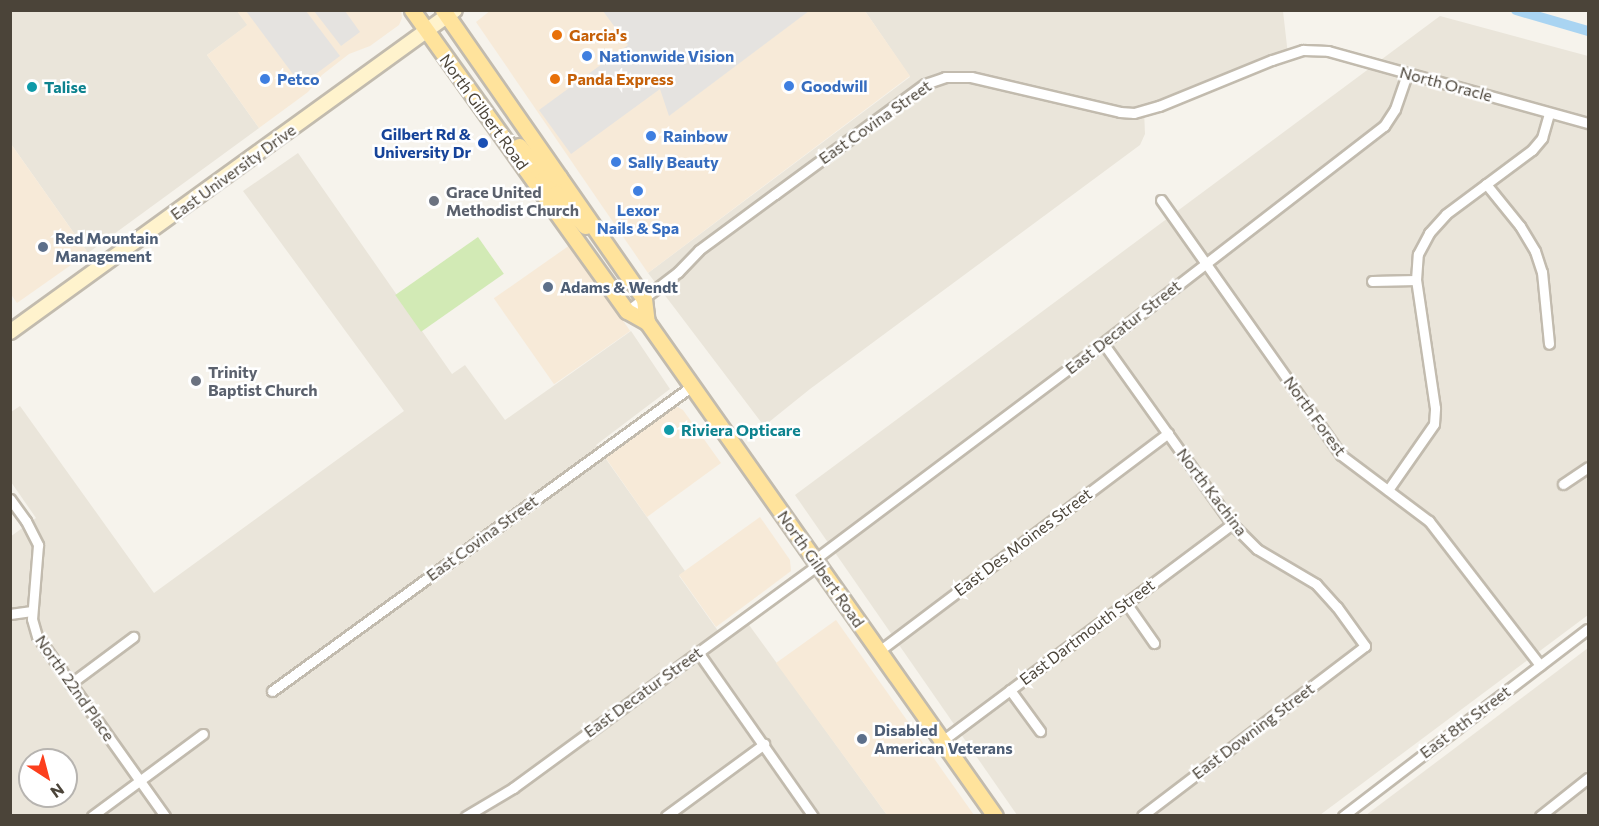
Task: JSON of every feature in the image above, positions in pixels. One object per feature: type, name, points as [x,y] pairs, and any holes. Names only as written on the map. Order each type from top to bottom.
[{"type":"main road","name":"North Gilbert Road","points":[[412,10],[627,311],[647,322],[995,816]]},
{"type":"main road","name":"North Gilbert Road","points":[[449,12],[644,299],[647,322]]},
{"type":"main road","name":"East University Drive","points":[[10,332],[426,31],[449,12]]},
{"type":"main road","points":[[503,138],[525,152],[545,177],[559,177]]},
{"type":"main road","points":[[541,191],[548,188],[552,190],[577,219],[596,230]]},
{"type":"street","name":"North Oracle","points":[[1303,50],[1328,51],[1588,123]]},
{"type":"street","name":"East Covina Street","points":[[627,311],[678,272],[699,250],[925,84],[945,77],[971,77],[1120,112],[1134,112],[1159,106],[1303,50]]},
{"type":"street","name":"East Decatur Street","points":[[466,816],[513,788],[698,652],[1384,126],[1395,109],[1407,74]]},
{"type":"street","points":[[1388,490],[1434,424],[1435,408],[1416,280],[1418,254],[1429,233],[1446,213],[1532,150],[1542,138],[1549,113]]},
{"type":"street","points":[[1486,184],[1520,226],[1535,251],[1542,273],[1550,344]]},
{"type":"street","name":"North Forest","points":[[1161,200],[1341,455],[1429,520],[1540,665]]},
{"type":"street","points":[[1372,281],[1416,280]]},
{"type":"street","name":"North Kachina","points":[[1103,343],[1232,524],[1257,549],[1316,584],[1337,607],[1365,646]]},
{"type":"street","name":"East Covina Street","points":[[272,691],[692,386]]},
{"type":"street","name":"East Des Moines Street","points":[[879,651],[1168,433]]},
{"type":"street","points":[[1563,484],[1588,467]]},
{"type":"street","points":[[10,499],[26,521],[38,545],[50,544]]},
{"type":"street","name":"East Dartmouth Street","points":[[942,741],[1232,524]]},
{"type":"street","name":"North 22nd Place","points":[[38,545],[32,611],[37,636],[165,816]]},
{"type":"street","points":[[1126,603],[1154,643]]},
{"type":"street","points":[[10,614],[32,611]]},
{"type":"street","name":"East 8th Street","points":[[1343,816],[1588,629]]},
{"type":"street","points":[[70,684],[133,637]]},
{"type":"street","name":"East Downing Street","points":[[1142,816],[1365,646]]},
{"type":"street","points":[[698,652],[813,816]]},
{"type":"street","points":[[1010,690],[1040,731]]},
{"type":"street","points":[[92,816],[203,734]]},
{"type":"street","points":[[670,815],[764,744]]},
{"type":"street","points":[[1540,816],[1588,778]]},
{"type":"shaded area","points":[[401,10],[402,18],[399,25],[370,46],[349,54],[322,75],[308,92],[259,128],[207,55],[247,25],[237,11]]},
{"type":"shaded area","points":[[491,10],[865,11],[910,76],[648,273],[476,22]]},
{"type":"shaded area","name":"Talise","points":[[10,11],[237,11],[248,25],[207,55],[259,128],[88,253],[11,144]]},
{"type":"shaded area","points":[[246,11],[306,11],[340,56],[301,85]]},
{"type":"shaded area","points":[[314,11],[345,11],[360,32],[341,46]]},
{"type":"shaded area","points":[[603,11],[809,11],[669,116],[660,89],[571,154],[539,110],[628,45]]},
{"type":"shaded area","points":[[865,11],[1283,11],[1288,55],[1144,110],[1145,134],[1140,145],[810,389],[764,426],[648,273],[910,77]]},
{"type":"shaded area","points":[[1440,16],[1588,56],[1588,615],[1320,815],[1017,815],[795,495]]},
{"type":"shaded area","points":[[11,144],[88,253],[17,303],[10,293]]},
{"type":"shaded area","points":[[298,153],[452,374],[465,365],[505,420],[631,331],[670,389],[596,445],[685,571],[679,576],[721,635],[744,618],[887,815],[11,815],[10,537],[36,518],[11,482],[11,412],[20,406],[154,593],[404,411],[243,191]]},
{"type":"shaded area","points":[[570,245],[630,331],[554,384],[494,298]]},
{"type":"shaded area","points":[[676,406],[683,410],[721,463],[647,517],[605,457]]},
{"type":"shaded area","points":[[760,517],[790,560],[791,571],[716,627],[679,575]]},
{"type":"shaded area","points":[[836,620],[974,815],[887,815],[776,663]]},
{"type":"shaded area","points":[[1588,648],[1588,815],[1366,815]]},
{"type":"green space","points":[[478,237],[504,274],[421,332],[395,295]]},
{"type":"waterway","points":[[1516,10],[1588,31]]},
{"type":"place","name":"Garcia's","points":[[557,35]]},
{"type":"place","name":"Nationwide Vision","points":[[587,56]]},
{"type":"place","name":"Petco","points":[[265,79]]},
{"type":"place","name":"Panda Express","points":[[555,79]]},
{"type":"place","name":"Goodwill","points":[[789,86]]},
{"type":"place","name":"Talise","points":[[32,87]]},
{"type":"place","name":"Rainbow","points":[[651,136]]},
{"type":"place","name":"Gilbert Rd & University Dr","points":[[483,143]]},
{"type":"place","name":"Sally Beauty","points":[[616,162]]},
{"type":"place","name":"Lexor Nails & Spa","points":[[638,191]]},
{"type":"place","name":"Grace United Methodist Church","points":[[434,201]]},
{"type":"place","name":"Red Mountain Management","points":[[43,247]]},
{"type":"place","name":"Adams & Wendt","points":[[548,287]]},
{"type":"place","name":"Trinity Baptist Church","points":[[196,381]]},
{"type":"place","name":"Riviera Opticare","points":[[669,430]]},
{"type":"place","name":"Disabled American Veterans","points":[[862,739]]}]
